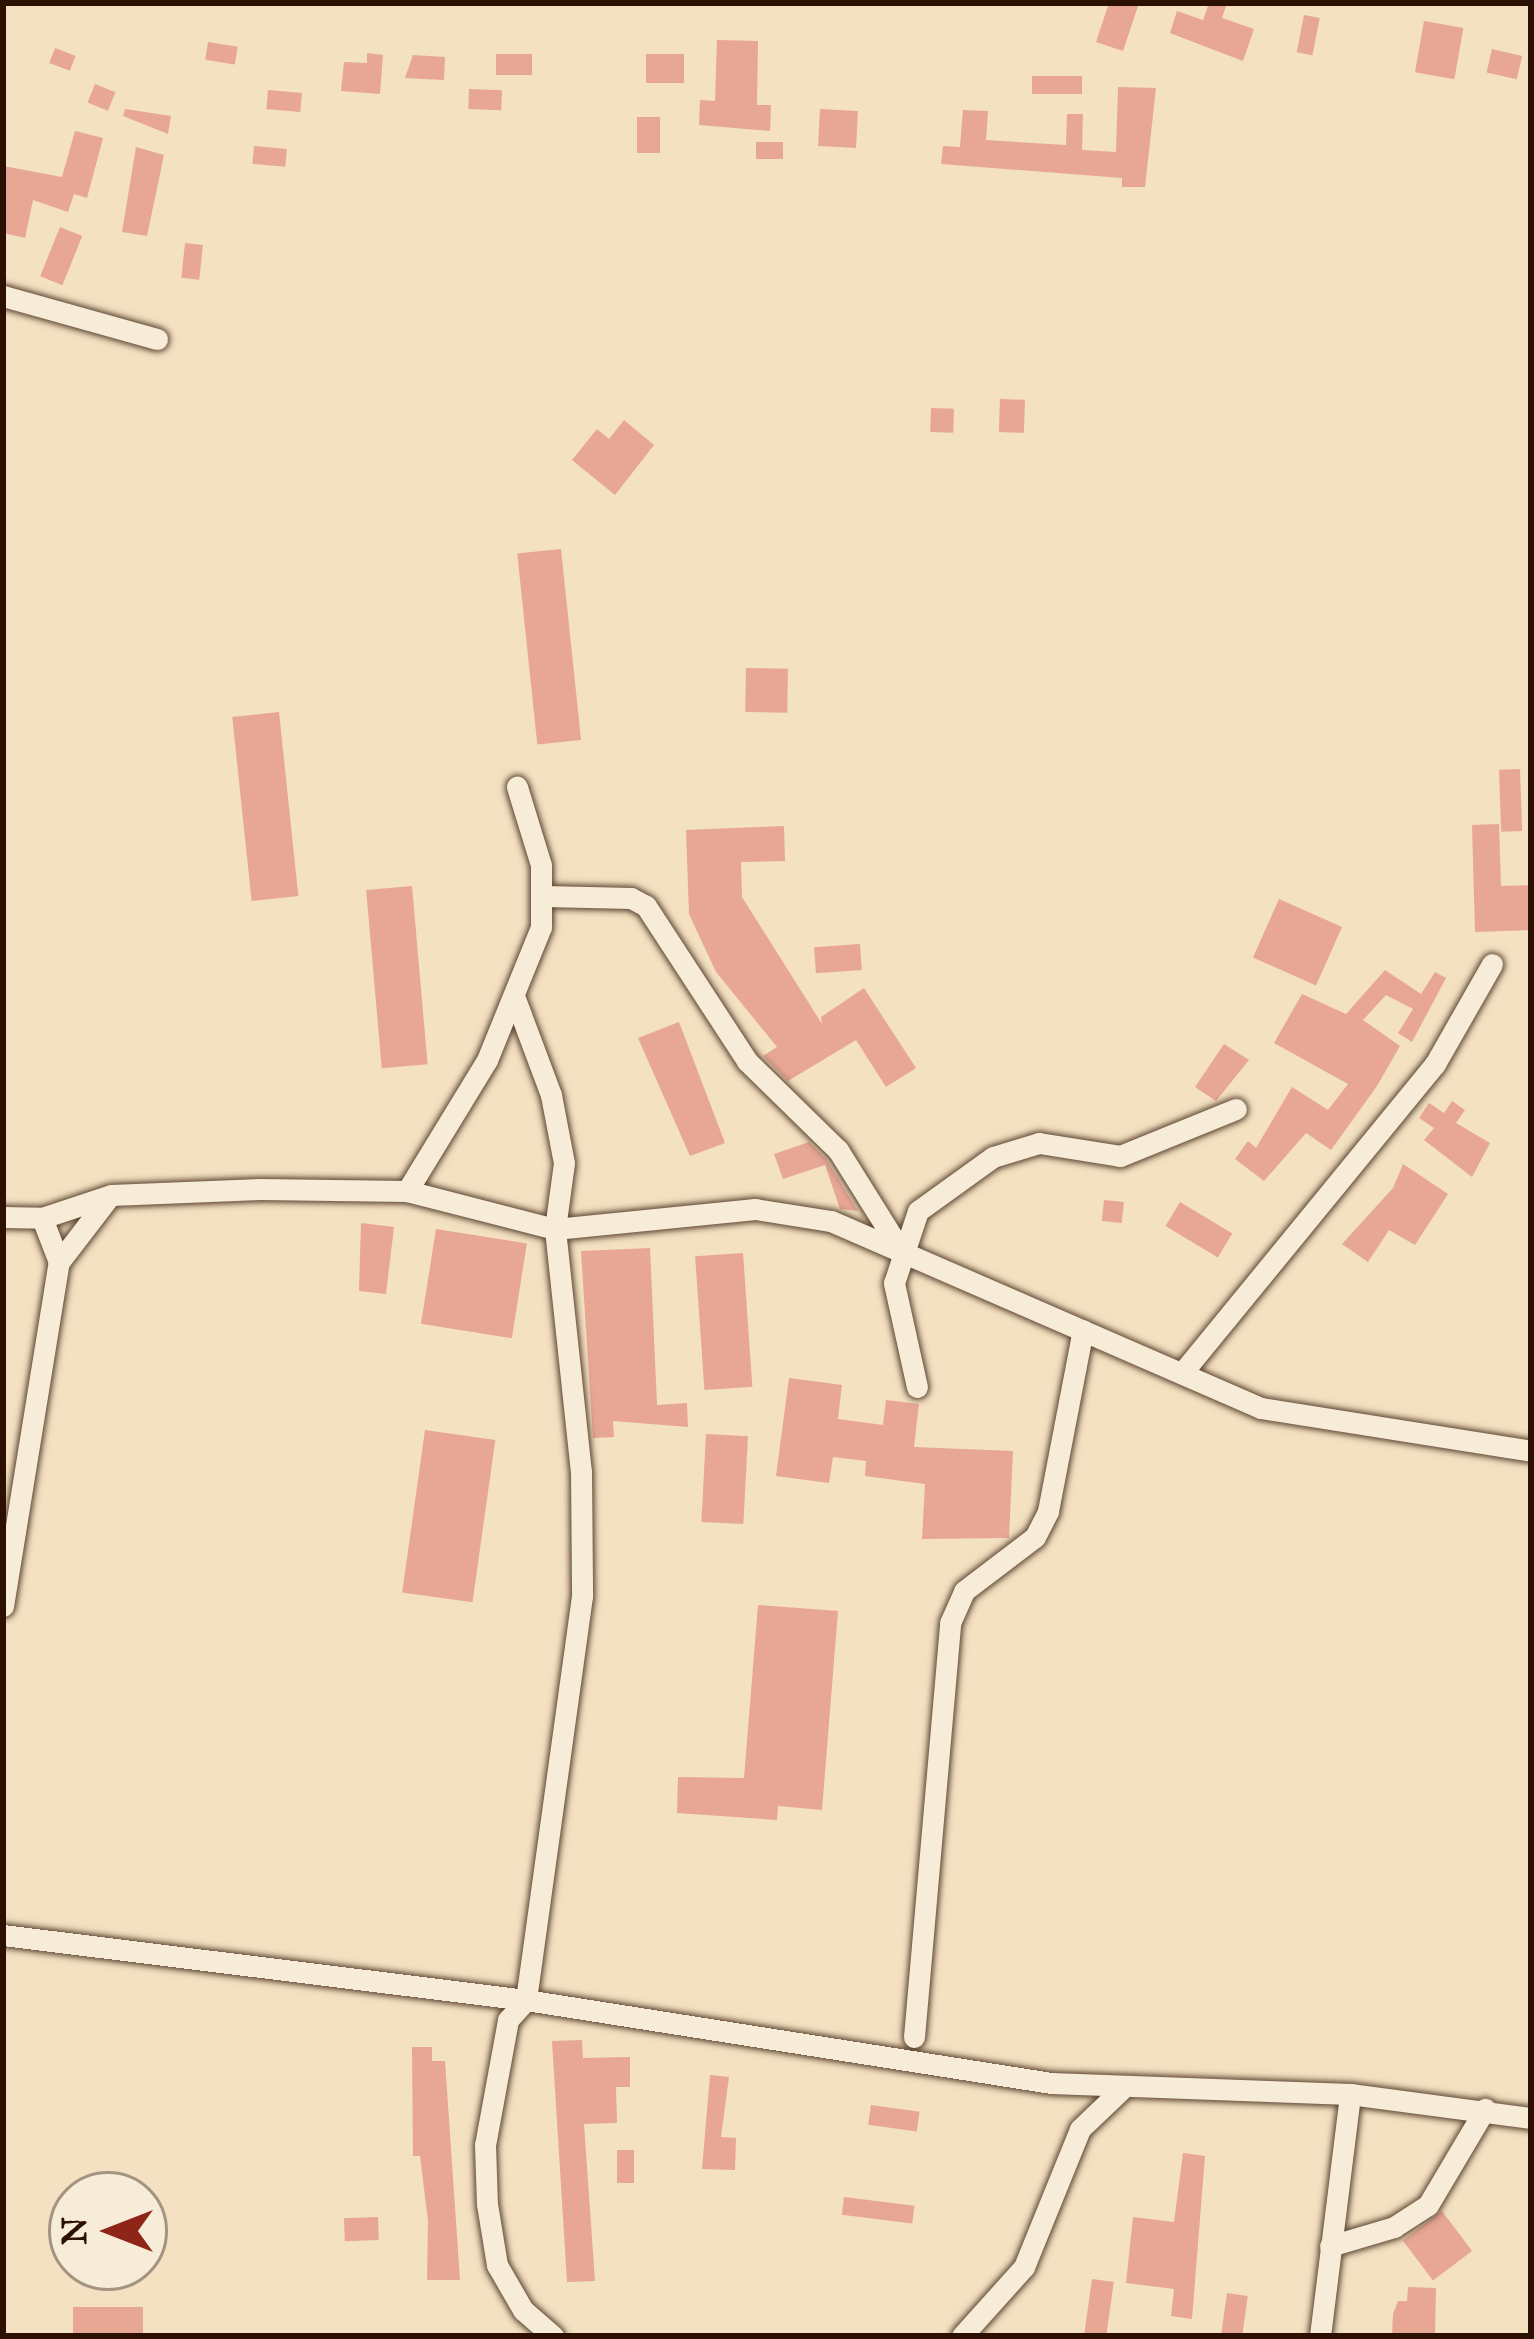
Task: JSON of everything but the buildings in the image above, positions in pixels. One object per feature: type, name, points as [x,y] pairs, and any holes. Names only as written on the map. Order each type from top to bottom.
[{"type":"street","points":[[3,296],[157,339]]},
{"type":"street","points":[[407,1191],[487,1060],[514,996],[544,896],[517,787]]},
{"type":"street","points":[[544,896],[631,898],[646,906],[747,1061],[838,1150],[901,1251]]},
{"type":"street","points":[[1183,1373],[1435,1064],[1492,964]]},
{"type":"street","points":[[514,996],[551,1095],[564,1163],[555,1229],[581,1471],[582,1596],[526,2000],[508,2020],[485,2145],[487,2204],[497,2265],[523,2309],[553,2336]]},
{"type":"street","points":[[916,1387],[894,1283],[918,1211],[993,1157],[1039,1142],[1120,1156],[1237,1109]]},
{"type":"street","points":[[3,1217],[42,1218],[110,1195],[407,1191],[555,1229],[755,1210],[831,1221],[1262,1408],[1531,1451]]},
{"type":"street","points":[[3,1606],[58,1262],[110,1195]]},
{"type":"street","points":[[42,1218],[58,1262]]},
{"type":"street","points":[[914,2037],[950,1622],[964,1591],[1035,1537],[1048,1511],[1083,1330]]},
{"type":"street","points":[[3,1935],[526,2000],[954,2068],[1124,2087],[1350,2095],[1531,2117]]},
{"type":"street","points":[[877,2056],[914,2037]]},
{"type":"street","points":[[914,2037],[954,2068]]},
{"type":"street","points":[[962,2336],[1024,2267],[1080,2129],[1124,2087]]},
{"type":"street","points":[[1320,2336],[1350,2095]]},
{"type":"street","points":[[1330,2246],[1394,2227],[1428,2205],[1485,2109]]}]
